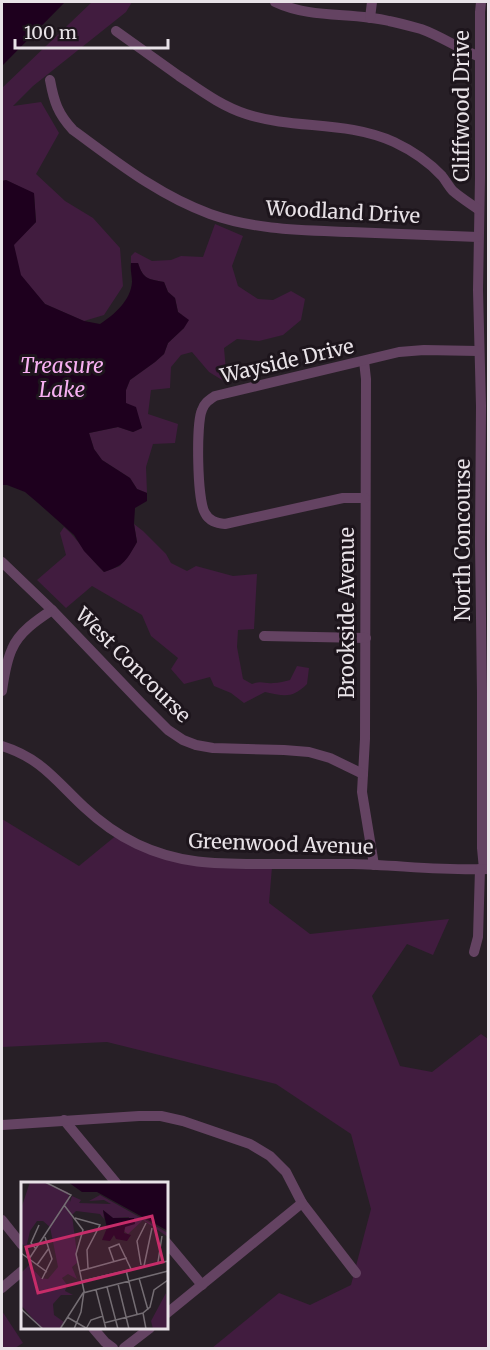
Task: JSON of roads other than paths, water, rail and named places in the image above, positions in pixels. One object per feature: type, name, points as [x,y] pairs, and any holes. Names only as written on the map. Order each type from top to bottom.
[{"type":"street","points":[[275,2],[311,13],[370,18],[421,30],[480,57]]},
{"type":"street","points":[[370,18],[372,2]]},
{"type":"street","name":"Cliffwood Drive","points":[[479,210],[481,2]]},
{"type":"street","points":[[116,30],[211,98],[228,107],[246,114],[282,122],[349,128],[393,142],[428,163],[453,191],[479,210]]},
{"type":"street","name":"Woodland Drive","points":[[50,80],[53,99],[58,110],[74,130],[150,186],[209,214],[245,224],[287,230],[478,237]]},
{"type":"street","name":"North Concourse","points":[[474,952],[478,937],[484,869],[480,543],[485,406],[478,351],[479,210]]},
{"type":"street","name":"Wayside Drive","points":[[365,498],[343,498],[232,523],[216,523],[205,514],[201,507],[199,494],[199,451],[203,406],[215,396],[409,351],[478,351]]},
{"type":"street","name":"Brookside Avenue","points":[[364,361],[366,379],[366,638],[362,792],[374,865]]},
{"type":"street","name":"West Concourse","points":[[2,562],[52,610],[168,730],[183,740],[213,748],[309,752],[330,758],[363,774]]},
{"type":"street","points":[[2,691],[9,657],[17,640],[36,621],[52,610]]},
{"type":"street","points":[[264,636],[366,638]]},
{"type":"street","name":"Greenwood Avenue","points":[[2,746],[13,749],[53,775],[84,807],[113,830],[164,855],[213,864],[374,865],[484,869]]},
{"type":"street","points":[[2,1125],[161,1116],[183,1121],[261,1149],[277,1162],[289,1177],[302,1203],[356,1273]]},
{"type":"street","points":[[64,1120],[115,1182]]},
{"type":"street","points":[[168,1312],[302,1203]]},
{"type":"street","points":[[2,1220],[21,1244]]},
{"type":"street","points":[[168,1244],[202,1285]]},
{"type":"street","points":[[2,1288],[21,1272]]},
{"type":"street","points":[[94,1329],[113,1348]]},
{"type":"street","points":[[124,1348],[149,1329]]},
{"type":"water","points":[[2,2],[65,2],[2,66]]},
{"type":"water","name":"Treasure Lake","points":[[6,180],[34,193],[36,222],[14,245],[21,275],[45,304],[84,321],[100,324],[116,312],[129,295],[132,282],[131,263],[138,263],[147,277],[164,282],[168,292],[175,298],[178,312],[189,320],[168,343],[164,354],[130,380],[126,390],[126,403],[136,407],[142,428],[133,432],[118,427],[89,433],[94,449],[102,460],[130,478],[137,489],[147,493],[147,501],[135,508],[134,524],[137,542],[124,562],[104,572],[84,551],[74,535],[38,503],[25,492],[2,485],[2,181]]}]
